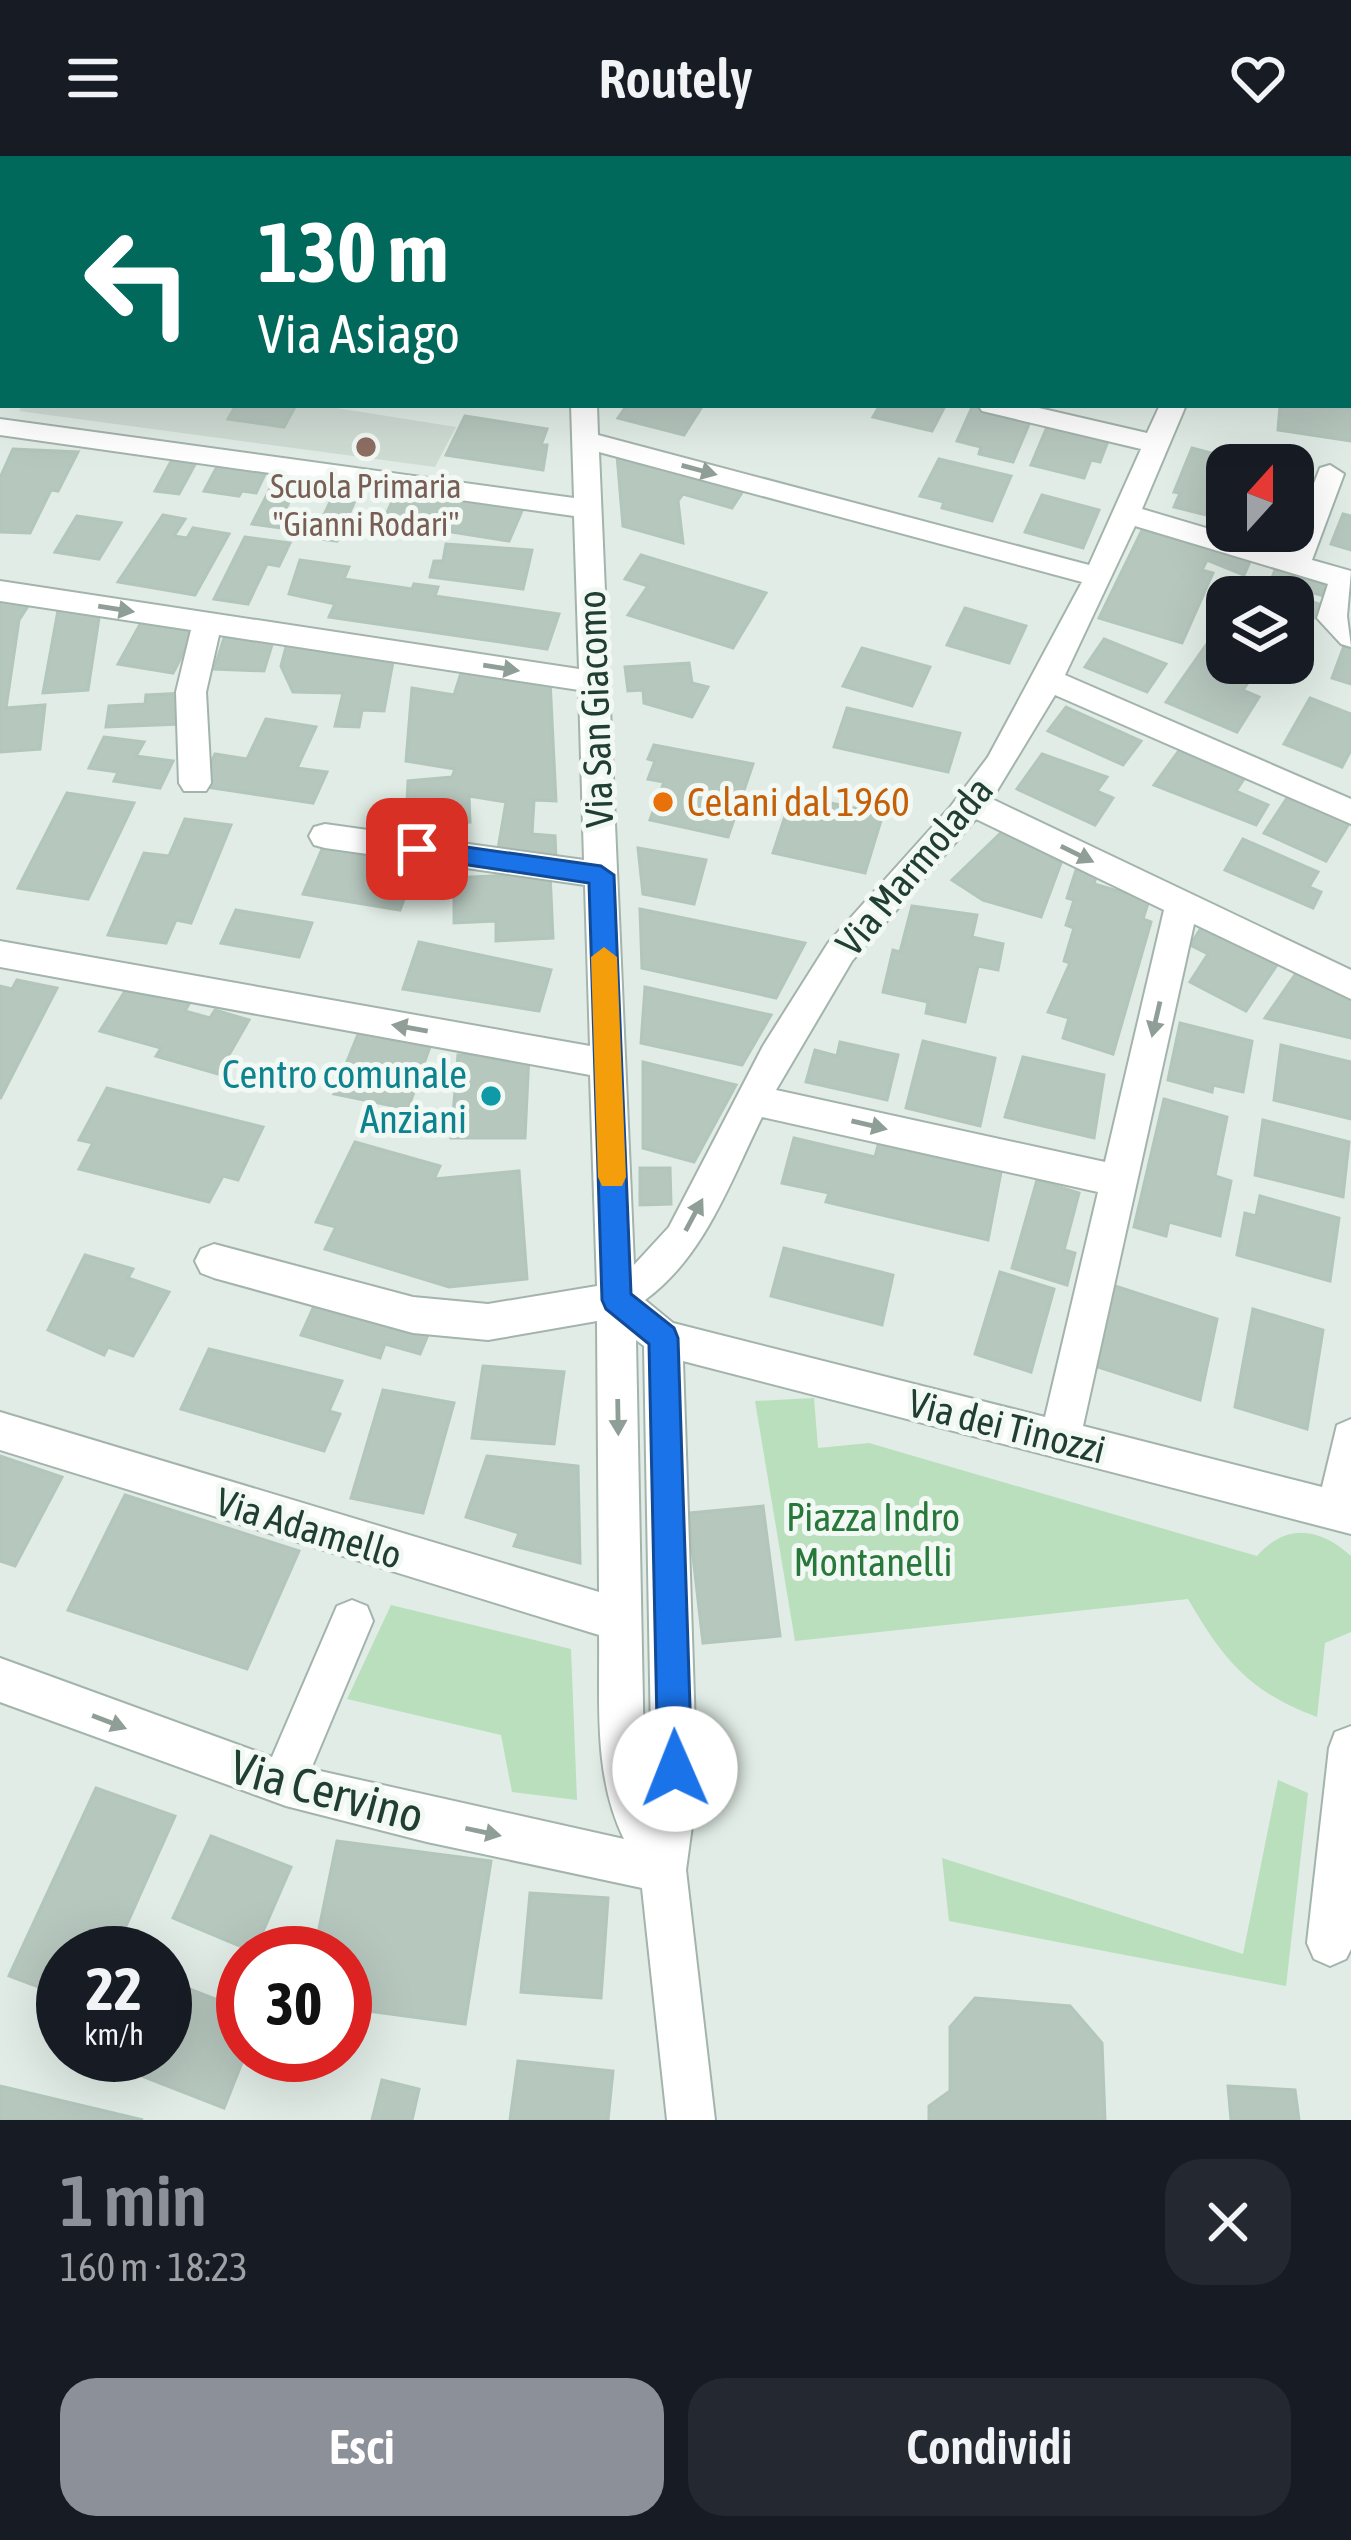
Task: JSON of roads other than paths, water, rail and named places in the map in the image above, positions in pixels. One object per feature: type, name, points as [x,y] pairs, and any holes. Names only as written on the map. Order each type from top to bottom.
[{"type":"street","name":"Via San Giacomo","points":[[584,408],[616,1300],[627,1785],[663,1870]]},
{"type":"street","points":[[1004,408],[1156,444]]},
{"type":"street","name":"Via Marmolada","points":[[616,1300],[654,1272],[682,1239],[842,950],[887,892],[972,803],[1049,680],[1172,408]]},
{"type":"street","points":[[0,427],[588,509]]},
{"type":"street","points":[[586,440],[1096,576]]},
{"type":"street","points":[[1296,565],[1330,474]]},
{"type":"street","points":[[1126,514],[1347,580],[1332,618],[1351,638]]},
{"type":"street","points":[[0,591],[594,682]]},
{"type":"street","points":[[195,783],[191,692],[207,623]]},
{"type":"street","points":[[1049,680],[1351,812]]},
{"type":"street","points":[[972,803],[1351,985]]},
{"type":"street","points":[[325,836],[601,875]]},
{"type":"street","points":[[1060,1439],[1182,905]]},
{"type":"street","points":[[0,954],[608,1064]]},
{"type":"street","points":[[755,1100],[1118,1180]]},
{"type":"street","points":[[214,1261],[386,1308],[451,1320],[510,1319],[616,1300],[663,1338]]},
{"type":"street","name":"Via San Giacomo","points":[[663,1338],[675,1789],[663,1870],[691,2120]]},
{"type":"street","name":"Via dei Tinozzi","points":[[663,1338],[1345,1512]]},
{"type":"street","name":"Via Adamello","points":[[0,1431],[620,1620]]},
{"type":"street","points":[[1345,1512],[1351,1438]]},
{"type":"street","points":[[283,1783],[352,1621]]},
{"type":"street","name":"Via Cervino","points":[[0,1680],[164,1744],[283,1783],[392,1813],[663,1870]]},
{"type":"street","points":[[1330,1943],[1351,1748]]},
{"type":"place","name":"Scuola Primaria \"Gianni Rodari\"","points":[[366,447]]},
{"type":"place","name":"Celani dal 1960","points":[[663,802]]},
{"type":"place","name":"Centro comunale Anziani","points":[[491,1096]]},
{"type":"park label","name":"Piazza Indro Montanelli","points":[[873,1540]]}]
